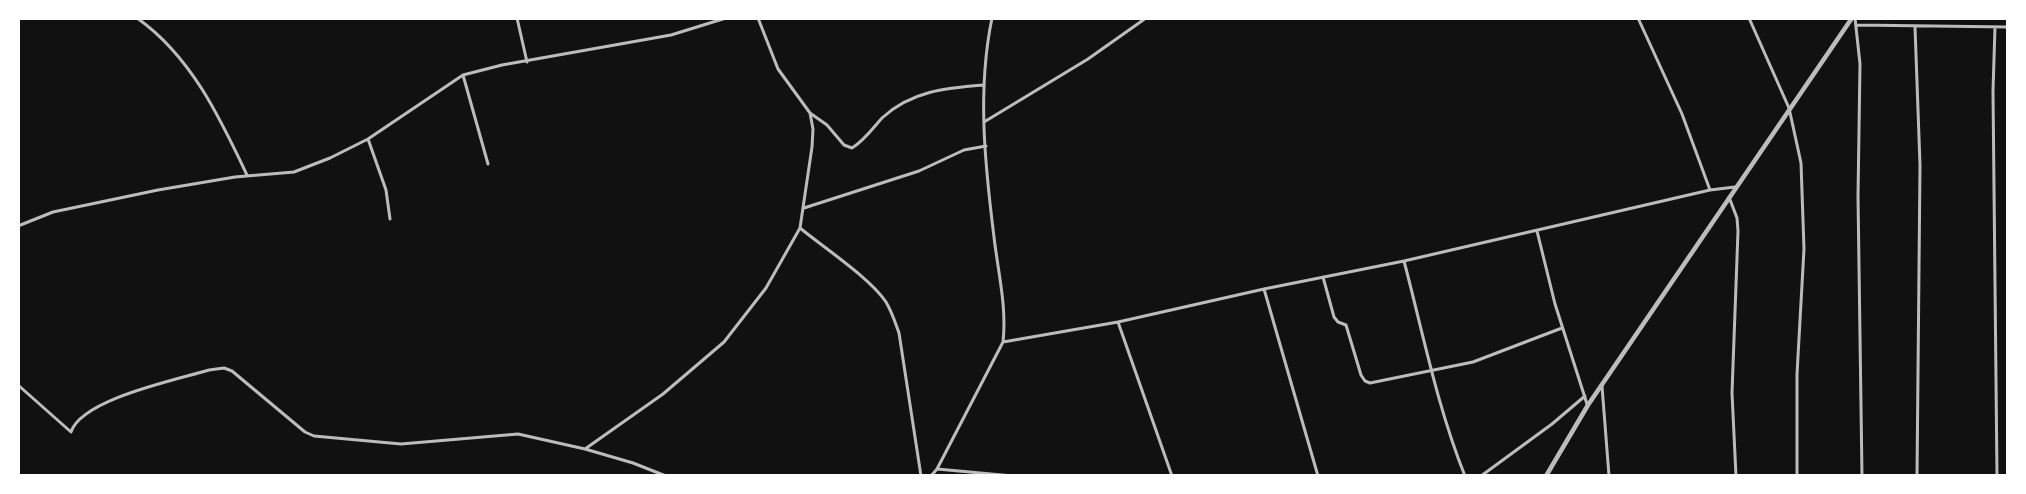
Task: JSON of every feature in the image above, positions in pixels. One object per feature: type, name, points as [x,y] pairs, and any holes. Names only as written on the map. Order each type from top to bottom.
[{"type":"street","points":[[137,18],[162,39],[203,90],[223,124],[247,175]]},
{"type":"street","points":[[518,18],[527,62]]},
{"type":"street","points":[[18,226],[53,212],[158,190],[247,175],[294,172],[330,158],[368,139],[463,75],[502,65],[671,35],[726,18]]},
{"type":"street","points":[[758,18],[778,69],[810,113],[826,124],[844,146],[852,148],[884,117],[906,101],[932,90],[983,85]]},
{"type":"street","points":[[931,476],[937,469],[1003,342],[1005,323],[994,236],[984,122],[983,85],[992,18]]},
{"type":"street","points":[[984,122],[1088,59],[1146,18]]},
{"type":"street","points":[[1638,18],[1682,114],[1710,190]]},
{"type":"street","points":[[1749,18],[1789,108],[1801,163],[1804,249],[1797,374],[1797,476]]},
{"type":"street","points":[[1546,476],[1588,405],[1789,108],[1853,18],[1857,25],[1860,64],[1858,196],[1862,476]]},
{"type":"street","points":[[1857,25],[2008,27]]},
{"type":"street","points":[[1915,27],[1921,177],[1917,476]]},
{"type":"street","points":[[1995,27],[1993,91],[1997,476]]},
{"type":"street","points":[[463,75],[488,164]]},
{"type":"street","points":[[585,449],[663,394],[724,342],[766,288],[800,228],[813,147],[810,113]]},
{"type":"street","points":[[368,139],[386,190],[390,219]]},
{"type":"street","points":[[803,208],[919,171],[964,150],[986,146]]},
{"type":"street","points":[[1003,342],[1118,322],[1323,276],[1404,261],[1710,190],[1736,187]]},
{"type":"street","points":[[1729,197],[1737,218],[1738,231],[1732,393],[1736,476]]},
{"type":"street","points":[[800,228],[872,286],[892,312],[899,333],[920,475],[914,476]]},
{"type":"street","points":[[1537,231],[1547,278],[1588,405]]},
{"type":"street","points":[[1404,261],[1449,436],[1466,476]]},
{"type":"street","points":[[1323,276],[1334,317],[1348,329],[1361,375],[1365,381],[1376,383],[1473,362],[1562,328]]},
{"type":"street","points":[[1264,289],[1318,476]]},
{"type":"street","points":[[1118,322],[1172,476]]},
{"type":"street","points":[[18,385],[71,432],[79,419],[103,403],[209,370],[224,368],[239,376],[305,432],[314,436],[401,444],[518,435],[585,449],[633,463],[666,476]]},
{"type":"street","points":[[1602,386],[1609,476]]},
{"type":"street","points":[[1481,476],[1586,396]]},
{"type":"street","points":[[937,469],[1013,476]]}]
